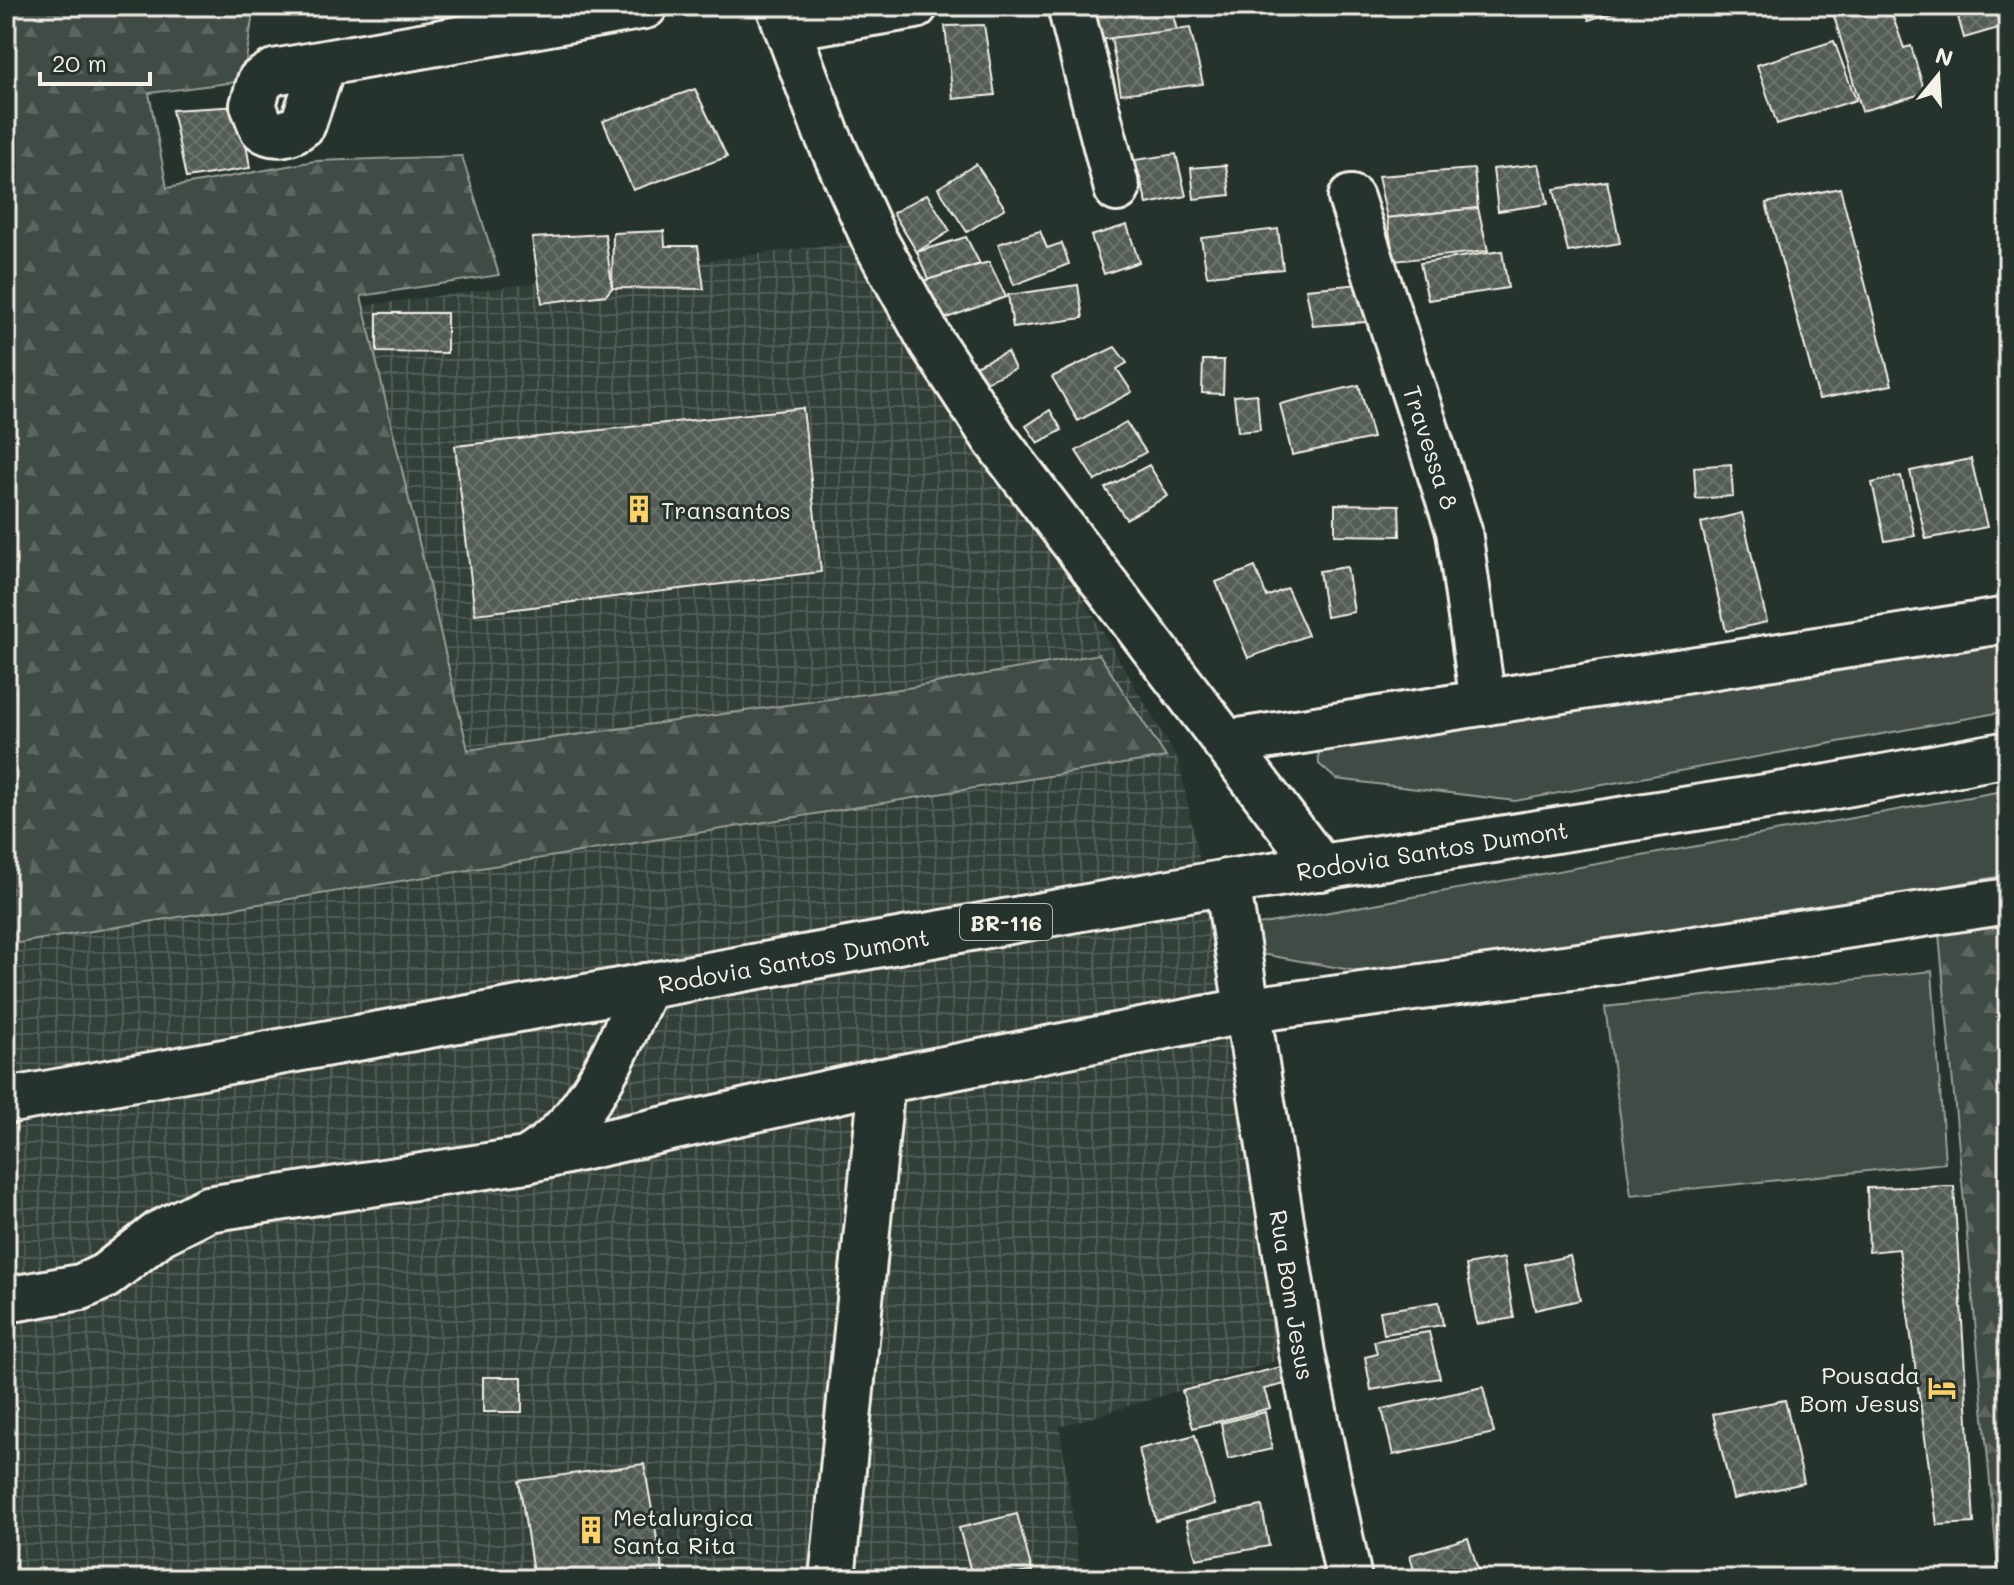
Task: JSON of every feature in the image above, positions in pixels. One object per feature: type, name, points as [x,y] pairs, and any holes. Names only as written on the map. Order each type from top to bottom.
[{"type":"main road","points":[[323,65],[645,6]]},
{"type":"main road","points":[[915,6],[783,17],[826,132],[874,239],[932,343],[995,439],[1321,868]]},
{"type":"main road","points":[[1070,6],[1117,189]]},
{"type":"main road","name":"Travessa 8","points":[[1351,198],[1459,531],[1483,703]]},
{"type":"main road","points":[[1226,743],[2008,620]]},
{"type":"main road","name":"Rodovia Santos Dumont","points":[[6,1101],[1227,882],[1814,790],[2008,754]]},
{"type":"main road","name":"Rua Bom Jesus","points":[[1227,882],[1302,1353],[1349,1579]]},
{"type":"main road","points":[[6,1300],[81,1287],[105,1276],[160,1233],[208,1209],[526,1160],[882,1081],[1249,1010],[1632,959],[2008,901]]},
{"type":"main road","points":[[526,1160],[546,1148],[587,1101],[646,986]]},
{"type":"main road","points":[[832,1579],[882,1081]]},
{"type":"shaded area","points":[[874,239],[1179,762],[1302,1353],[1060,1427],[1081,1579],[6,1579],[6,352]]},
{"type":"green space","points":[[6,6],[254,6],[243,81],[149,93],[167,188],[315,161],[462,156],[499,275],[361,296],[468,750],[907,688],[1099,654],[1166,757],[6,945],[6,86],[10,85]]},
{"type":"green space","points":[[2008,643],[2008,711],[1515,801],[1336,779],[1319,764],[1318,746],[1935,651]]},
{"type":"green space","points":[[2008,790],[2008,875],[1603,946],[1504,960],[1362,972],[1250,952],[1252,926]]},
{"type":"green space","points":[[2008,922],[2008,1579],[1999,1579],[1939,934]]},
{"type":"green space","points":[[1932,971],[1945,1163],[1631,1195],[1605,1007]]},
{"type":"building","points":[[1090,6],[1171,6],[1177,31],[1096,40]]},
{"type":"building","points":[[1584,6],[1624,6],[1625,8],[1589,20]]},
{"type":"building","points":[[1831,6],[1889,6],[1904,48],[1911,46],[1925,93],[1862,111]]},
{"type":"building","points":[[1955,6],[2000,6],[2005,26],[1964,38]]},
{"type":"building","points":[[984,25],[995,95],[953,99],[945,26]]},
{"type":"building","points":[[1190,28],[1203,84],[1121,94],[1111,38]]},
{"type":"building","points":[[1834,41],[1856,100],[1777,124],[1757,65]]},
{"type":"building","points":[[695,89],[727,157],[633,190],[603,121]]},
{"type":"building","points":[[240,106],[250,168],[186,178],[172,110]]},
{"type":"building","points":[[1176,154],[1186,196],[1147,204],[1135,160]]},
{"type":"building","points":[[976,164],[1005,208],[967,232],[938,188]]},
{"type":"building","points":[[1539,164],[1548,204],[1498,211],[1493,169]]},
{"type":"building","points":[[1226,165],[1230,195],[1194,199],[1191,168]]},
{"type":"building","points":[[1474,169],[1478,208],[1387,218],[1378,176]]},
{"type":"building","points":[[1607,181],[1620,243],[1568,252],[1554,189]]},
{"type":"building","points":[[1840,188],[1892,385],[1819,399],[1766,203]]},
{"type":"building","points":[[927,194],[950,231],[917,252],[893,213]]},
{"type":"building","points":[[1478,208],[1488,251],[1394,261],[1387,218]]},
{"type":"building","points":[[1127,225],[1139,262],[1104,274],[1091,236]]},
{"type":"building","points":[[1278,229],[1283,269],[1207,276],[1201,238]]},
{"type":"building","points":[[664,231],[665,246],[698,246],[704,289],[612,288],[613,233]]},
{"type":"building","points":[[1040,231],[1047,248],[1062,243],[1069,264],[1014,285],[998,244]]},
{"type":"building","points":[[605,234],[612,288],[606,295],[542,303],[532,238]]},
{"type":"building","points":[[966,237],[980,264],[928,280],[917,252]]},
{"type":"building","points":[[1502,251],[1508,288],[1428,300],[1420,263]]},
{"type":"building","points":[[989,262],[1006,297],[941,320],[923,281]]},
{"type":"building","points":[[1372,283],[1379,321],[1313,326],[1306,289]]},
{"type":"building","points":[[1078,285],[1083,318],[1013,328],[1008,295]]},
{"type":"building","points":[[377,313],[447,313],[447,353],[377,352]]},
{"type":"building","points":[[1115,347],[1127,363],[1117,369],[1132,392],[1078,421],[1052,377]]},
{"type":"building","points":[[1007,352],[1015,369],[979,385],[972,367]]},
{"type":"building","points":[[1203,360],[1224,360],[1223,394],[1202,393]]},
{"type":"building","points":[[1359,385],[1373,438],[1292,455],[1280,404]]},
{"type":"building","points":[[1257,394],[1260,430],[1238,432],[1234,396]]},
{"type":"building","name":"Transantos","points":[[803,408],[821,572],[475,614],[455,446]]},
{"type":"building","points":[[1050,410],[1062,430],[1038,443],[1026,426]]},
{"type":"building","points":[[1126,422],[1146,452],[1095,481],[1076,451]]},
{"type":"building","points":[[1971,459],[1987,527],[1926,539],[1910,471]]},
{"type":"building","points":[[1731,464],[1733,496],[1696,499],[1694,467]]},
{"type":"building","points":[[1149,465],[1168,496],[1126,519],[1105,488]]},
{"type":"building","points":[[1901,476],[1915,536],[1885,541],[1872,483]]},
{"type":"building","points":[[1335,504],[1399,505],[1400,536],[1335,535]]},
{"type":"building","points":[[1742,513],[1767,622],[1726,631],[1701,523]]},
{"type":"building","points":[[1255,567],[1267,597],[1287,588],[1308,635],[1248,658],[1216,582]]},
{"type":"building","points":[[1347,567],[1354,612],[1326,617],[1319,571]]},
{"type":"building","name":"Pousada Bom Jesus","points":[[1954,1186],[1974,1523],[1937,1525],[1899,1249],[1869,1252],[1867,1188]]},
{"type":"building","points":[[1570,1256],[1580,1300],[1535,1310],[1525,1265]]},
{"type":"building","points":[[1504,1258],[1514,1318],[1477,1324],[1466,1265]]},
{"type":"building","points":[[1439,1302],[1443,1325],[1384,1334],[1380,1311]]},
{"type":"building","points":[[1429,1332],[1440,1378],[1371,1390],[1365,1357],[1377,1354],[1374,1341]]},
{"type":"building","points":[[1281,1367],[1285,1384],[1264,1389],[1270,1408],[1193,1428],[1182,1391]]},
{"type":"building","points":[[483,1377],[522,1377],[522,1412],[483,1412]]},
{"type":"building","points":[[1483,1387],[1494,1433],[1393,1455],[1382,1409]]},
{"type":"building","points":[[1785,1400],[1804,1483],[1733,1499],[1713,1414]]},
{"type":"building","points":[[1265,1412],[1272,1449],[1228,1459],[1221,1423]]},
{"type":"building","points":[[1195,1435],[1215,1504],[1156,1521],[1139,1449]]},
{"type":"building","name":"Metalurgica Santa Rita","points":[[644,1464],[664,1579],[534,1579],[519,1481]]},
{"type":"building","points":[[1262,1506],[1269,1546],[1196,1559],[1186,1521]]},
{"type":"building","points":[[1017,1514],[1032,1571],[996,1579],[973,1579],[959,1528]]},
{"type":"building","points":[[1468,1538],[1481,1579],[1416,1579],[1410,1555]]},
{"type":"place","name":"Transantos","points":[[639,509]]},
{"type":"place","name":"Pousada Bom Jesus","points":[[1942,1388]]},
{"type":"place","name":"Metalurgica Santa Rita","points":[[591,1530]]}]
